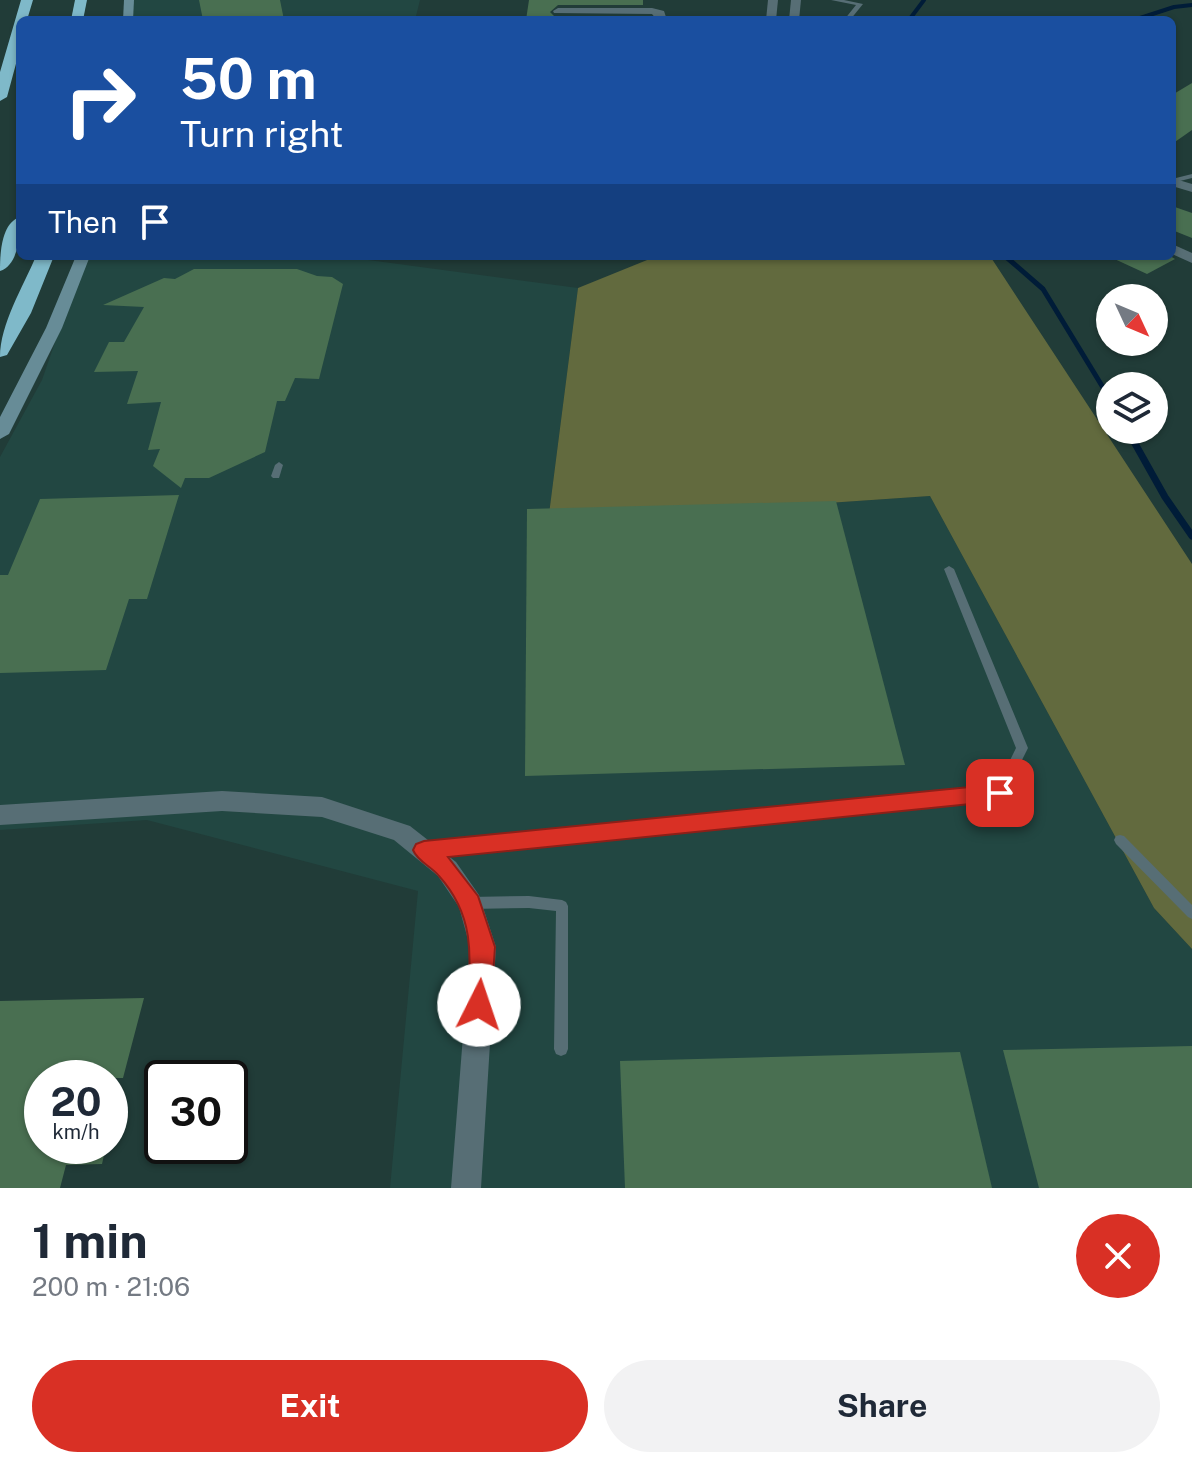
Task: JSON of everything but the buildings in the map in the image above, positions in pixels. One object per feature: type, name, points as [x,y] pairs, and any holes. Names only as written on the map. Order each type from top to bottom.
[{"type":"highway","points":[[0,97],[16,40]]},
{"type":"highway","points":[[0,266],[16,231]]},
{"type":"highway","points":[[0,351],[22,313],[43,260]]},
{"type":"street","points":[[558,11],[652,11],[661,16]]},
{"type":"street","points":[[0,434],[54,328],[81,260]]},
{"type":"street","points":[[0,815],[222,801],[322,807],[402,833],[424,850],[447,869],[470,903],[483,947],[466,1188]]},
{"type":"lane","points":[[834,0],[860,4],[850,16]]},
{"type":"lane","points":[[276,476],[279,465]]},
{"type":"lane","points":[[424,850],[1000,793],[1022,748],[949,569]]},
{"type":"lane","points":[[1120,840],[1192,913]]},
{"type":"lane","points":[[470,903],[529,902],[562,906],[561,1049]]},
{"type":"shaded area","points":[[129,0],[420,0],[416,16],[129,16]]},
{"type":"shaded area","points":[[84,260],[368,260],[578,288],[548,522],[930,496],[1154,908],[1192,949],[1192,1188],[390,1188],[418,891],[147,820],[0,830],[0,457],[42,380]]},
{"type":"green space","points":[[647,260],[993,260],[1096,418],[1096,444],[1113,444],[1192,564],[1192,949],[1154,908],[930,496],[548,522],[578,288]]},
{"type":"waterway","points":[[912,16],[924,0]]},
{"type":"waterway","points":[[1146,16],[1192,5]]},
{"type":"waterway","points":[[1010,260],[1043,289],[1096,376]]},
{"type":"waterway","points":[[1135,444],[1165,497],[1192,536]]},
{"type":"route","points":[[479,1005],[483,947],[470,903],[447,869],[424,850],[1000,793]]}]
